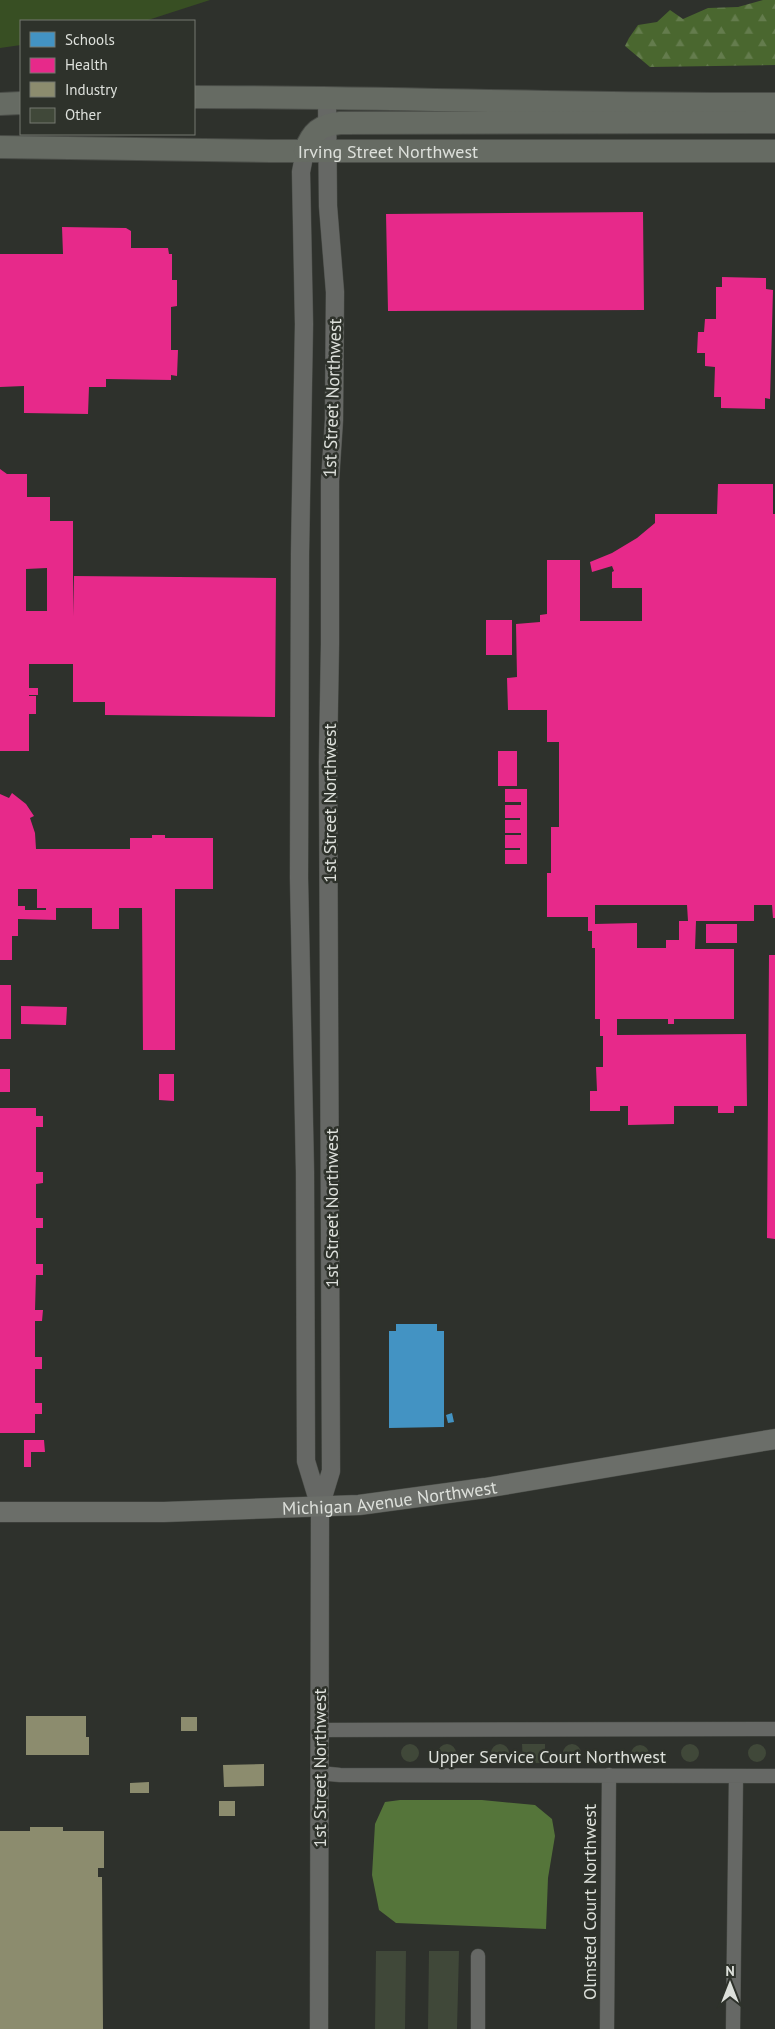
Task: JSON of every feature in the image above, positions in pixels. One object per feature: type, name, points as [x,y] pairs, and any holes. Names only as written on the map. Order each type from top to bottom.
[{"type":"main road","points":[[195,97],[328,97],[698,105],[775,104]]},
{"type":"main road","points":[[0,104],[20,103]]},
{"type":"main road","points":[[305,151],[315,131],[328,124],[345,122],[775,122]]},
{"type":"main road","name":"Irving Street Northwest","points":[[0,147],[305,151],[775,151]]},
{"type":"main road","name":"Michigan Avenue Northwest","points":[[0,1512],[164,1512],[360,1505],[486,1488],[775,1438]]},
{"type":"street","name":"1st Street Northwest","points":[[319,2029],[320,1507],[331,1471],[328,761],[330,481],[334,420],[335,292],[328,206],[328,97]]},
{"type":"street","name":"1st Street Northwest","points":[[305,151],[301,172],[304,324],[300,554],[299,878],[305,1172],[306,1460],[320,1507]]},
{"type":"street","name":"Upper Service Court Northwest","points":[[319,1730],[775,1729]]},
{"type":"street","name":"Upper Service Court Northwest","points":[[319,1773],[340,1775],[775,1776]]},
{"type":"street","name":"Olmsted Court Northwest","points":[[607,2029],[609,1775]]},
{"type":"street","points":[[733,2029],[736,1776]]},
{"type":"street","points":[[478,1956],[478,2029]]},
{"type":"shaded area","points":[[0,0],[210,0],[148,20],[20,20],[20,45],[0,48]]},
{"type":"shaded area","points":[[400,1800],[482,1800],[535,1805],[552,1819],[555,1836],[548,1878],[546,1929],[396,1923],[379,1910],[372,1875],[375,1824],[385,1802]]},
{"type":"green space","points":[[763,0],[775,0],[775,65],[650,67],[625,46],[638,25],[657,22],[670,10],[683,19],[708,8],[738,7]]},
{"type":"building: Schools","points":[[396,1324],[437,1324],[437,1331],[444,1331],[444,1427],[389,1428],[389,1331],[396,1331]]},
{"type":"building: Schools","points":[[452,1413],[454,1422],[448,1423],[446,1415]]},
{"type":"building: Health","points":[[643,212],[644,310],[388,311],[386,214]]},
{"type":"building: Health","points":[[62,227],[126,228],[131,231],[131,248],[168,248],[169,254],[172,254],[172,280],[177,280],[177,306],[171,307],[171,350],[178,350],[177,376],[171,375],[171,380],[106,379],[106,387],[89,387],[88,414],[24,413],[24,386],[0,387],[0,254],[63,254]]},
{"type":"building: Health","points":[[722,277],[766,278],[766,289],[773,290],[770,399],[765,398],[765,409],[721,408],[721,397],[714,397],[715,367],[705,366],[705,353],[697,353],[698,332],[704,332],[705,319],[716,319],[716,287],[722,287]]},
{"type":"building: Health","points":[[0,469],[7,474],[27,474],[27,497],[50,497],[50,521],[73,521],[73,616],[74,576],[276,578],[275,717],[105,715],[105,702],[73,702],[73,664],[29,664],[29,688],[38,688],[38,695],[29,695],[36,696],[36,714],[29,714],[29,751],[0,751]],"holes":[[[47,568],[47,611],[26,611],[26,569]]]},
{"type":"building: Health","points":[[718,484],[773,484],[773,514],[775,514],[775,918],[773,918],[772,905],[754,905],[754,921],[696,921],[695,949],[734,949],[734,1019],[674,1019],[674,1024],[668,1024],[668,1019],[617,1019],[617,1035],[746,1034],[747,1106],[734,1106],[734,1113],[718,1113],[718,1106],[674,1106],[674,1124],[628,1125],[628,1106],[620,1106],[620,1111],[590,1111],[590,1091],[597,1091],[596,1067],[603,1067],[603,1036],[600,1036],[600,1019],[595,1019],[595,948],[592,948],[592,931],[588,931],[588,917],[547,917],[547,873],[551,873],[551,827],[559,827],[559,742],[547,742],[547,710],[508,710],[507,678],[517,677],[516,624],[540,622],[540,615],[547,614],[547,560],[580,560],[580,621],[642,621],[642,588],[612,588],[612,572],[614,571],[612,566],[592,572],[590,562],[612,553],[637,538],[655,523],[655,514],[717,514]],"holes":[[[595,905],[687,905],[688,921],[679,921],[679,940],[666,940],[666,948],[637,948],[637,923],[595,924]]]},
{"type":"building: Health","points":[[486,620],[512,620],[512,655],[486,655]]},
{"type":"building: Health","points":[[498,751],[517,751],[517,786],[498,786]]},
{"type":"building: Health","points":[[505,789],[527,789],[527,864],[505,864],[505,850],[520,850],[520,848],[505,848],[505,835],[521,835],[521,833],[505,833],[505,820],[520,820],[520,818],[505,818],[505,805],[521,805],[521,802],[505,802]]},
{"type":"building: Health","points":[[12,793],[26,804],[34,816],[30,818],[35,833],[36,849],[130,849],[130,838],[152,838],[152,835],[165,835],[165,838],[213,838],[213,889],[175,889],[175,1050],[143,1050],[142,908],[119,908],[119,929],[92,929],[92,908],[56,908],[56,920],[18,919],[18,936],[12,936],[12,960],[0,960],[0,794],[9,798]],"holes":[[[18,889],[37,889],[37,908],[46,908],[46,910],[25,910],[25,906],[18,906]]]},
{"type":"building: Health","points":[[706,924],[737,924],[737,943],[706,943]]},
{"type":"building: Health","points":[[769,955],[775,955],[775,1239],[767,1238]]},
{"type":"building: Health","points":[[0,985],[11,985],[11,1039],[0,1039]]},
{"type":"building: Health","points":[[21,1006],[67,1007],[66,1025],[21,1024]]},
{"type":"building: Health","points":[[0,1069],[10,1069],[10,1092],[0,1092]]},
{"type":"building: Health","points":[[159,1074],[174,1074],[174,1101],[159,1100]]},
{"type":"building: Health","points":[[0,1108],[36,1108],[36,1116],[43,1116],[43,1127],[36,1127],[36,1172],[43,1172],[43,1183],[36,1184],[36,1218],[43,1218],[43,1228],[36,1228],[36,1264],[43,1264],[43,1275],[36,1275],[35,1310],[43,1310],[42,1321],[35,1321],[35,1357],[42,1357],[42,1369],[35,1369],[35,1403],[42,1403],[42,1414],[35,1414],[35,1433],[0,1433]]},
{"type":"building: Health","points":[[24,1440],[44,1440],[45,1452],[31,1452],[31,1467],[24,1467]]},
{"type":"building: Industry","points":[[26,1716],[86,1716],[86,1737],[89,1737],[89,1755],[26,1755]]},
{"type":"building: Industry","points":[[181,1717],[197,1717],[197,1731],[181,1731]]},
{"type":"building: Industry","points":[[264,1764],[264,1786],[224,1787],[223,1765]]},
{"type":"building: Industry","points":[[149,1782],[149,1793],[130,1793],[130,1783]]},
{"type":"building: Industry","points":[[219,1801],[235,1801],[235,1816],[219,1816]]},
{"type":"building: Industry","points":[[30,1827],[63,1827],[63,1831],[104,1831],[104,1868],[98,1868],[98,1877],[102,1877],[103,2029],[0,2029],[0,1831],[30,1831]]},
{"type":"building: Other","points":[[406,1744],[414,1744],[419,1749],[417,1760],[406,1762],[401,1757],[401,1749]]},
{"type":"building: Other","points":[[443,1744],[451,1744],[456,1749],[454,1760],[443,1762],[438,1757],[438,1749]]},
{"type":"building: Other","points":[[496,1744],[504,1744],[509,1749],[507,1760],[496,1762],[491,1757],[491,1749]]},
{"type":"building: Other","points":[[522,1744],[545,1744],[545,1763],[523,1763]]},
{"type":"building: Other","points":[[568,1744],[576,1744],[581,1749],[579,1760],[568,1762],[563,1757],[563,1749]]},
{"type":"building: Other","points":[[686,1744],[694,1744],[699,1749],[697,1760],[686,1762],[681,1757],[681,1749]]},
{"type":"building: Other","points":[[753,1744],[761,1744],[766,1749],[764,1760],[753,1762],[748,1757],[748,1749]]},
{"type":"building: Other","points":[[636,1745],[644,1745],[649,1750],[647,1761],[636,1763],[631,1758],[631,1750]]},
{"type":"building: Other","points":[[376,1951],[406,1951],[405,2029],[375,2029]]},
{"type":"building: Other","points":[[429,1951],[459,1951],[457,2029],[428,2029]]}]
